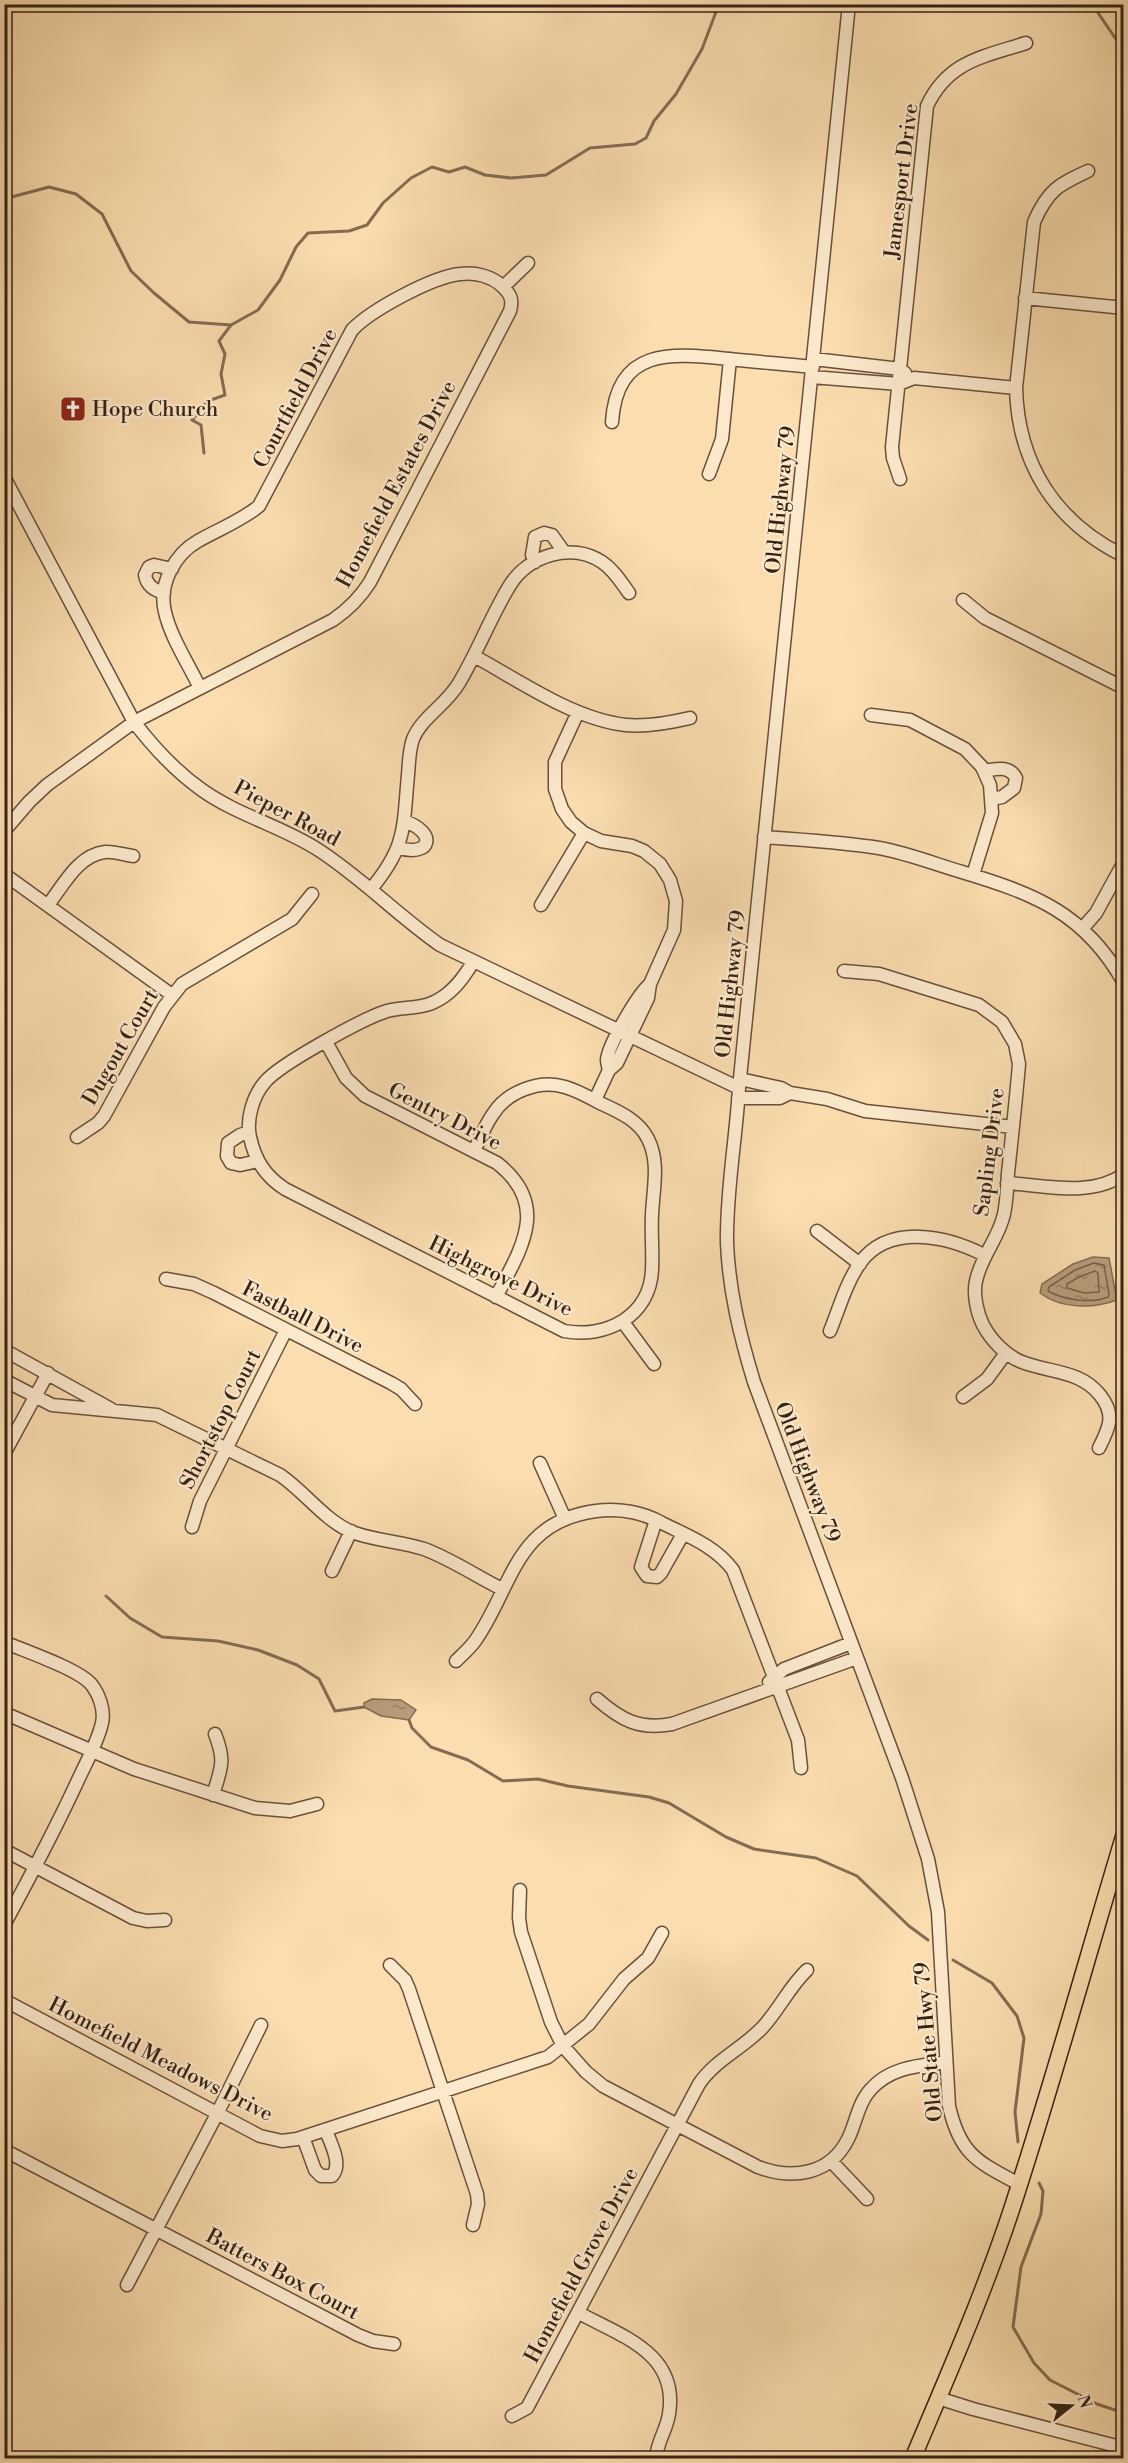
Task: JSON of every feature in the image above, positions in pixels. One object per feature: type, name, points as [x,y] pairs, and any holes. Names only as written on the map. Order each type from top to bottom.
[{"type":"main road","points":[[913,2458],[998,2248],[1051,2086],[1124,1835]]},
{"type":"street","name":"Old Highway 79","points":[[849,4],[739,1088],[727,1243],[731,1289],[740,1336],[778,1448],[902,1778],[928,1859],[936,1898],[940,1936]]},
{"type":"street","name":"Jamesport Drive","points":[[900,479],[892,447],[927,106],[933,92],[961,65],[1026,43]]},
{"type":"street","points":[[1088,171],[1063,183],[1043,201],[1034,222],[1016,388],[1017,412],[1023,437],[1043,486],[1070,520],[1090,537],[1124,556]]},
{"type":"street","points":[[503,287],[528,263]]},
{"type":"street","name":"Courtfield Drive","points":[[200,687],[164,610],[168,576],[179,557],[197,541],[248,515],[259,506],[345,342],[352,330],[364,318],[377,309],[441,279],[458,274],[474,274],[497,282],[503,287]]},
{"type":"street","name":"Homefield Estates Drive","points":[[4,831],[29,802],[47,786],[134,722],[333,620],[348,610],[360,597],[510,311],[512,304],[510,295],[503,287]]},
{"type":"street","points":[[1025,298],[1124,308]]},
{"type":"street","points":[[612,422],[618,388],[633,370],[652,358],[671,355],[813,368],[898,384],[914,378],[1016,388]]},
{"type":"street","points":[[709,474],[722,439],[730,359]]},
{"type":"street","points":[[813,368],[900,369],[914,378]]},
{"type":"street","name":"Pieper Road","points":[[4,477],[134,722],[169,762],[203,791],[310,844],[345,867],[407,922],[440,945],[739,1088]]},
{"type":"street","points":[[535,562],[533,545],[535,537],[539,534],[552,535],[564,552]]},
{"type":"street","points":[[371,889],[399,848],[413,739],[428,717],[452,695],[511,584],[535,562],[550,555],[573,552],[600,561],[609,568],[629,593]]},
{"type":"street","points":[[165,593],[153,589],[147,583],[145,575],[149,567],[154,565],[172,568]]},
{"type":"street","points":[[963,600],[985,618],[1124,688]]},
{"type":"street","points":[[474,656],[578,712],[625,724],[663,724],[690,718]]},
{"type":"street","points":[[578,712],[555,762],[555,789],[562,809],[571,822],[584,833],[601,841],[632,846],[644,851],[660,864],[670,880],[676,901],[677,917],[674,930],[650,984],[648,998],[625,1033],[617,1063],[609,1070],[595,1100]]},
{"type":"street","points":[[871,716],[910,720],[965,749],[984,771],[990,785],[992,813],[973,875]]},
{"type":"street","points":[[984,771],[1001,768],[1009,770],[1016,778],[1014,788],[1002,797],[992,799]]},
{"type":"street","points":[[399,848],[420,849],[426,845],[425,832],[419,826],[404,821]]},
{"type":"street","points":[[541,905],[584,833]]},
{"type":"street","points":[[764,837],[877,848],[973,875],[1031,895],[1062,912],[1082,929],[1103,952],[1124,983]]},
{"type":"street","points":[[48,905],[71,874],[92,856],[106,851],[133,856]]},
{"type":"street","points":[[1082,929],[1096,913],[1124,862]]},
{"type":"street","points":[[4,874],[172,995]]},
{"type":"street","name":"Dugout Court","points":[[77,1137],[98,1123],[104,1116],[172,995],[182,984],[292,919],[312,894]]},
{"type":"street","name":"Highgrove Drive","points":[[473,962],[455,988],[432,1003],[378,1014],[285,1066],[266,1082],[257,1094],[252,1108],[249,1132],[258,1161],[274,1182],[564,1331],[589,1334],[607,1330],[623,1322],[640,1305],[647,1292],[652,1272],[654,1157],[647,1137],[639,1126],[620,1112],[563,1086],[536,1086],[511,1096],[493,1113],[474,1151]]},
{"type":"street","name":"Sapling Drive","points":[[844,971],[888,976],[968,1001],[994,1015],[1009,1033],[1018,1053],[1019,1064],[1007,1183],[1002,1223],[984,1255],[975,1283],[978,1310],[983,1325],[1006,1353],[1022,1362],[1078,1377],[1097,1391],[1111,1412],[1109,1429],[1099,1449]]},
{"type":"street","name":"Gentry Drive","points":[[326,1042],[346,1078],[365,1096],[474,1151],[509,1173],[522,1192],[528,1224],[522,1248],[496,1297]]},
{"type":"street","points":[[739,1088],[780,1098],[790,1093]]},
{"type":"street","points":[[739,1088],[781,1088],[790,1093],[827,1099],[880,1114],[1013,1127]]},
{"type":"street","points":[[249,1132],[228,1143],[226,1156],[231,1163],[240,1165],[258,1161]]},
{"type":"street","points":[[1007,1183],[1093,1187],[1114,1181],[1124,1174]]},
{"type":"street","points":[[818,1231],[860,1264]]},
{"type":"street","points":[[830,1331],[860,1264],[880,1245],[907,1237],[951,1241],[984,1255]]},
{"type":"street","name":"Fastball Drive","points":[[166,1279],[194,1284],[286,1330],[391,1383],[401,1389],[415,1404]]},
{"type":"street","points":[[623,1322],[654,1364]]},
{"type":"street","name":"Shortstop Court","points":[[192,1527],[200,1501],[286,1330]]},
{"type":"street","points":[[4,1350],[117,1412]]},
{"type":"street","points":[[963,1396],[987,1378],[1006,1353]]},
{"type":"street","points":[[4,1454],[48,1373]]},
{"type":"street","points":[[4,1380],[52,1405],[157,1415],[280,1475],[296,1486],[326,1515],[351,1531],[376,1540],[425,1550],[502,1589]]},
{"type":"street","points":[[540,1462],[565,1519]]},
{"type":"street","points":[[456,1661],[479,1634],[521,1555],[532,1542],[565,1519],[585,1512],[612,1510],[642,1514],[712,1548],[733,1569],[798,1740],[801,1768]]},
{"type":"street","points":[[656,1520],[641,1567],[647,1576],[657,1577],[662,1573],[683,1534]]},
{"type":"street","points":[[332,1571],[351,1531]]},
{"type":"street","points":[[4,1642],[78,1674],[90,1683],[102,1705],[103,1715],[102,1724],[91,1751],[36,1867],[4,1925]]},
{"type":"street","points":[[777,1682],[784,1669],[851,1643]]},
{"type":"street","points":[[597,1699],[623,1718],[654,1728],[685,1720],[777,1682],[857,1658]]},
{"type":"street","points":[[4,1713],[134,1769],[255,1809],[290,1811],[317,1804]]},
{"type":"street","points":[[213,1795],[223,1761],[215,1734]]},
{"type":"street","points":[[4,1850],[133,1918],[147,1921],[165,1920]]},
{"type":"street","points":[[520,1890],[521,1932],[551,2022],[563,2046],[586,2072],[603,2086],[774,2173],[793,2175],[814,2170],[831,2162],[849,2138],[862,2101],[871,2089],[887,2075],[901,2069],[946,2062]]},
{"type":"street","name":"Homefield Meadows Drive","points":[[4,2000],[260,2136],[282,2141],[326,2130],[548,2056],[589,2024],[624,1978],[648,1958],[662,1933]]},
{"type":"street","name":"Old State Hwy 79","points":[[940,1936],[949,2106],[960,2140],[972,2155],[1019,2184]]},
{"type":"street","points":[[390,1965],[405,1980],[409,1989],[477,2194],[473,2225]]},
{"type":"street","name":"Homefield Grove Drive","points":[[512,2416],[527,2408],[708,2070],[745,2044],[761,2029],[794,1982],[807,1970]]},
{"type":"street","points":[[127,2285],[261,2025]]},
{"type":"street","points":[[303,2137],[315,2170],[321,2176],[332,2176],[336,2171],[337,2163],[326,2130]]},
{"type":"street","name":"Batters Box Court","points":[[4,2150],[358,2336],[394,2344]]},
{"type":"street","points":[[831,2162],[867,2199]]},
{"type":"street","points":[[579,2313],[647,2351],[658,2361],[667,2380],[671,2397],[669,2417],[656,2451],[656,2458]]},
{"type":"street","points":[[938,2398],[1124,2448]]},
{"type":"water","points":[[1093,1257],[1109,1258],[1117,1300],[1098,1305],[1077,1306],[1058,1302],[1040,1293],[1042,1284],[1073,1264]]},
{"type":"water","points":[[372,1699],[401,1700],[416,1710],[409,1720],[381,1716],[364,1707],[364,1703]]},
{"type":"waterway","points":[[4,199],[49,187],[76,194],[102,214],[131,271],[154,293],[189,322],[231,325],[258,310],[280,280],[296,247],[308,233],[349,231],[367,225],[383,203],[411,178],[432,167],[449,172],[465,167],[485,175],[511,178],[546,175],[590,148],[635,144],[646,138],[654,121],[676,94],[702,49],[719,4]]},
{"type":"waterway","points":[[1092,4],[1120,45],[1124,59]]},
{"type":"waterway","points":[[204,453],[201,425],[192,420],[208,401],[225,395],[221,374],[225,354],[219,341],[231,325]]},
{"type":"waterway","points":[[106,1596],[130,1618],[162,1637],[218,1641],[258,1650],[297,1665],[319,1679],[335,1711],[364,1707]]},
{"type":"waterway","points":[[409,1720],[412,1728],[431,1747],[468,1760],[503,1781],[538,1779],[568,1786],[649,1797],[669,1803],[726,1837],[754,1849],[816,1858],[857,1876],[909,1926],[928,1940]]},
{"type":"waterway","points":[[953,1960],[992,1983],[1017,2016],[1024,2038],[1015,2112],[1018,2142]]},
{"type":"waterway","points":[[1039,2183],[1043,2191],[1041,2214],[1021,2267],[1013,2327],[1034,2363],[1050,2380],[1097,2404],[1124,2413]]},
{"type":"place","name":"Hope Church","points":[[73,409]]}]
